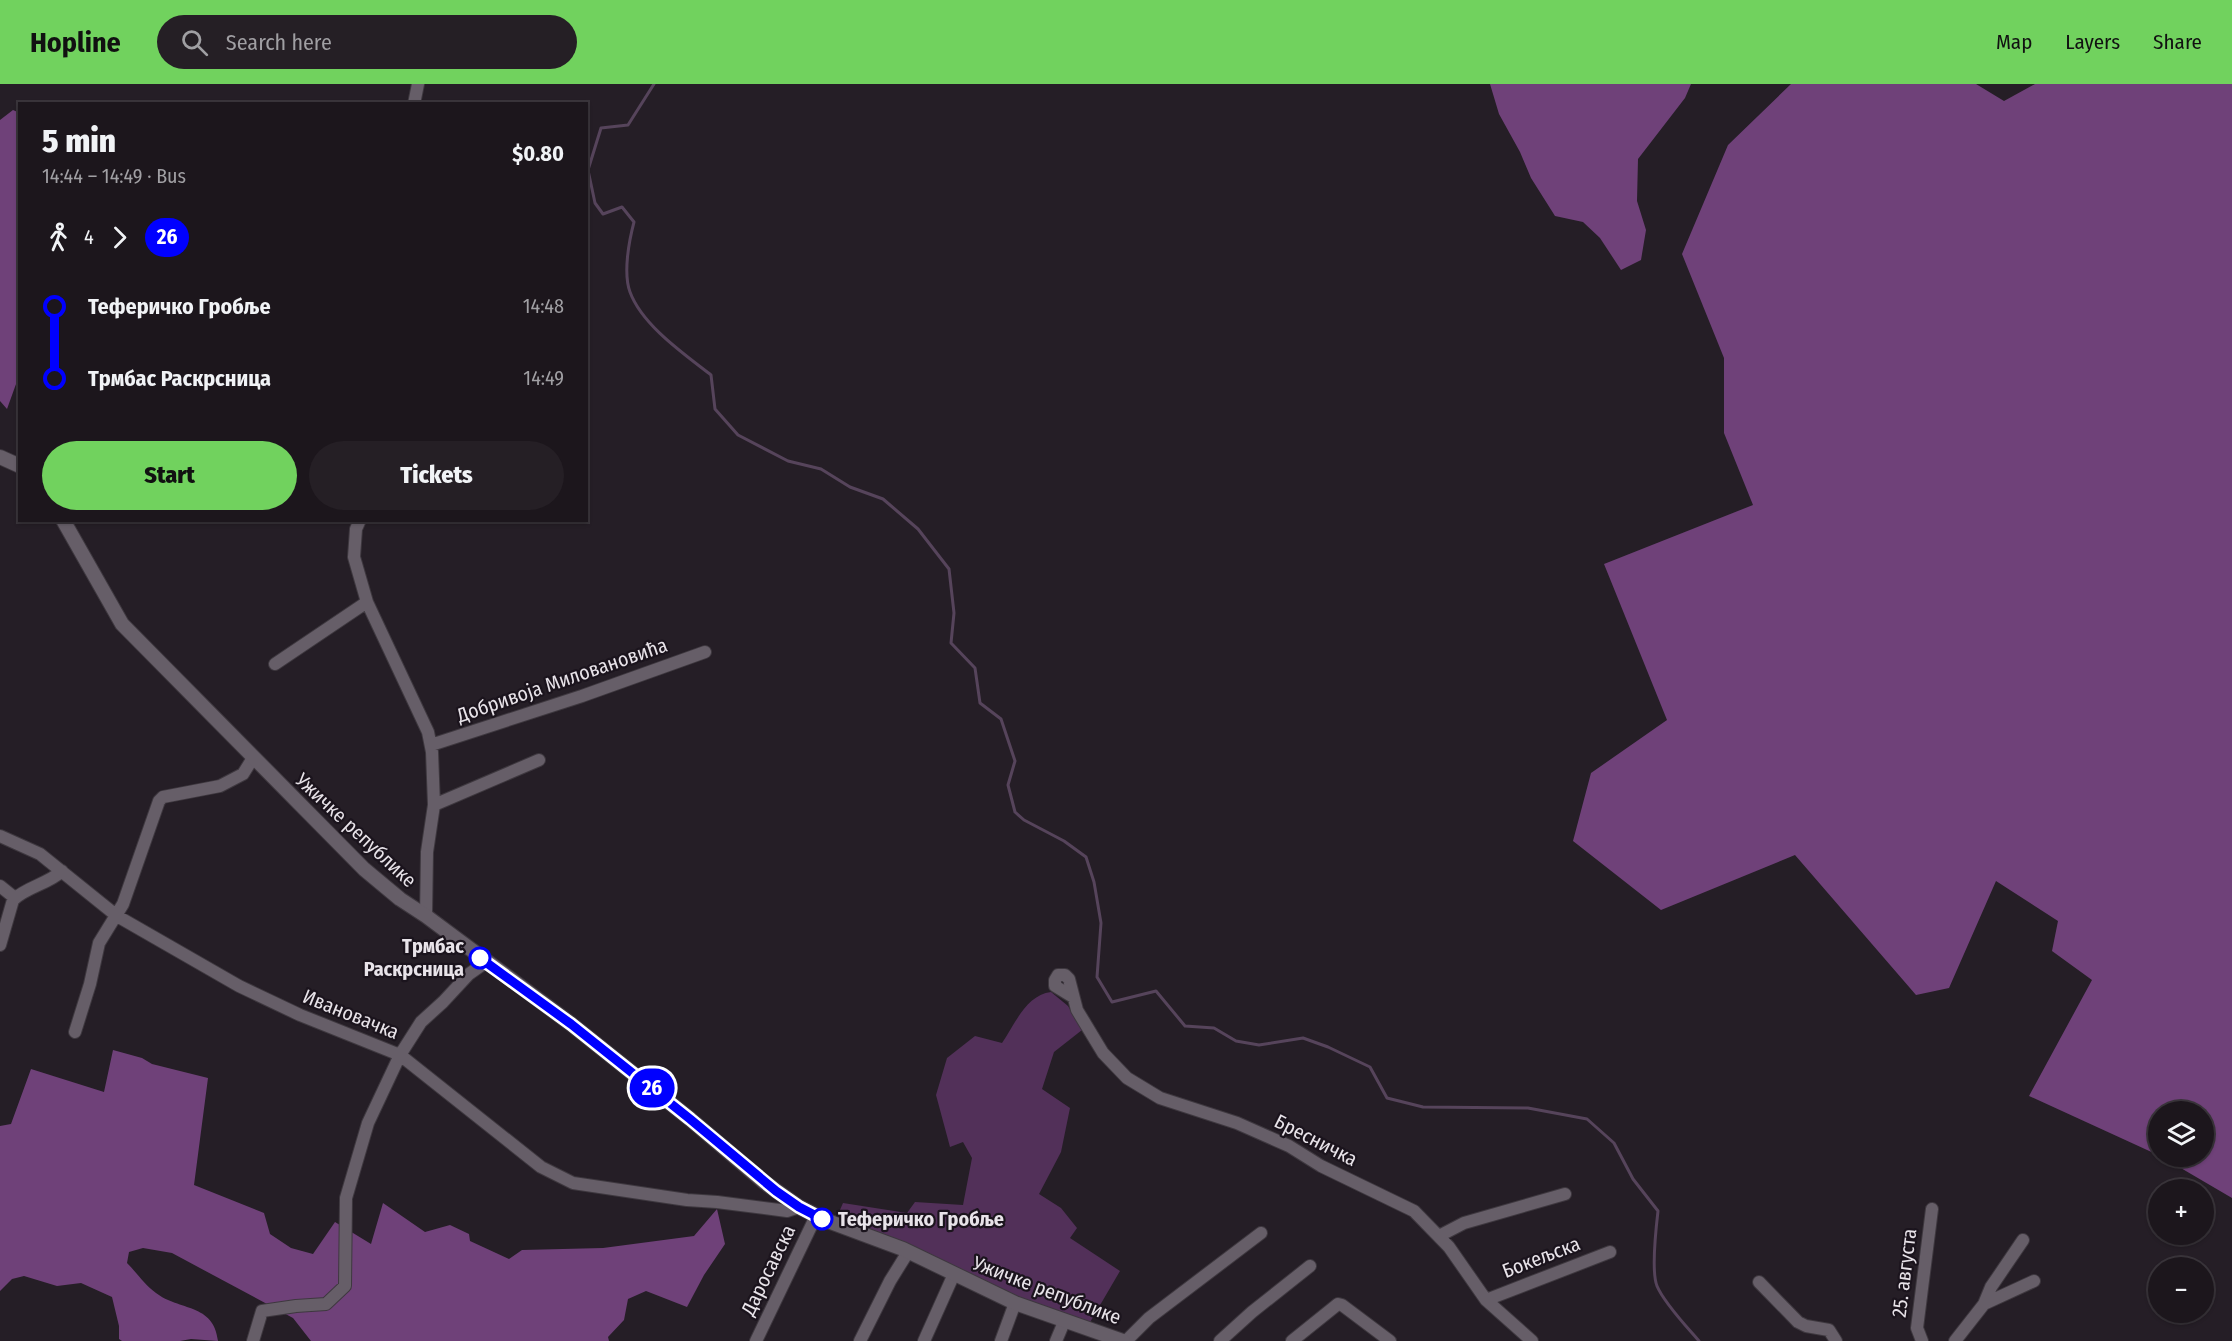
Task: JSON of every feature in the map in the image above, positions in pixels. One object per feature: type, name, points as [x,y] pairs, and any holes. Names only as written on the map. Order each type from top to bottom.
[{"type":"street","points":[[414,102],[418,84]]},
{"type":"street","points":[[0,457],[18,465]]},
{"type":"street","name":"Ужичке републике","points":[[64,522],[122,624],[381,885],[571,1024],[690,1119],[764,1182],[799,1207],[816,1216],[908,1252],[1015,1303],[1117,1340]]},
{"type":"street","points":[[359,522],[356,529],[354,557],[368,602],[394,663],[428,732],[434,805],[427,852],[426,916]]},
{"type":"street","points":[[275,664],[368,602]]},
{"type":"street","name":"Добривоја Миловановића","points":[[430,744],[582,696],[705,652]]},
{"type":"street","points":[[75,1032],[90,984],[99,943],[123,904],[159,801],[163,797],[220,786],[243,774],[253,758]]},
{"type":"street","points":[[434,805],[539,760]]},
{"type":"street","name":"Ивановачка","points":[[0,836],[40,854],[117,916],[239,986],[300,1015],[400,1055],[541,1167],[573,1183],[687,1200],[787,1211],[799,1207]]},
{"type":"street","points":[[0,945],[10,905],[15,898],[62,871]]},
{"type":"street","points":[[0,886],[15,898]]},
{"type":"street","points":[[253,1341],[262,1311],[326,1304],[345,1286],[346,1198],[368,1123],[400,1055],[425,1017],[443,1002],[469,974],[486,962]]},
{"type":"street","name":"Бресничка","points":[[1073,997],[1077,1010],[1103,1053],[1128,1078],[1145,1090],[1172,1103],[1237,1123],[1289,1146],[1321,1166],[1408,1208],[1439,1236],[1486,1300],[1532,1341]]},
{"type":"street","points":[[1439,1236],[1464,1223],[1565,1194]]},
{"type":"street","name":"25. августа","points":[[1922,1341],[1917,1328],[1932,1209]]},
{"type":"street","name":"Даросавска","points":[[756,1341],[816,1216]]},
{"type":"street","points":[[1117,1340],[1261,1233]]},
{"type":"street","points":[[1955,1341],[1984,1304],[2000,1274],[2023,1240]]},
{"type":"street","points":[[860,1341],[890,1281],[908,1252]]},
{"type":"street","name":"Бокељска","points":[[1486,1300],[1610,1252]]},
{"type":"street","points":[[1220,1341],[1310,1266]]},
{"type":"street","points":[[924,1341],[954,1274]]},
{"type":"street","points":[[1984,1304],[2034,1281]]},
{"type":"street","points":[[1759,1282],[1798,1322],[1806,1326],[1829,1330],[1836,1341]]},
{"type":"street","points":[[1001,1341],[1015,1303]]},
{"type":"street","points":[[1292,1341],[1338,1304],[1390,1341]]},
{"type":"street","points":[[1056,1341],[1064,1322]]},
{"type":"shaded area","points":[[1490,84],[1691,84],[1685,98],[1638,159],[1637,201],[1646,230],[1641,260],[1621,270],[1600,238],[1583,222],[1555,216],[1531,178],[1499,114]]},
{"type":"shaded area","points":[[1791,84],[1976,84],[2004,101],[2035,84],[2232,84],[2232,1198],[2214,1187],[2214,1179],[2200,1179],[2179,1167],[2214,1167],[2214,1101],[2148,1101],[2148,1150],[2029,1096],[2092,980],[2052,951],[2058,921],[1996,881],[1949,988],[1916,995],[1795,855],[1661,910],[1573,841],[1591,773],[1667,720],[1604,564],[1753,505],[1724,433],[1724,358],[1682,254],[1728,145]]},
{"type":"shaded area","points":[[13,110],[18,112],[18,379],[7,409],[0,401],[0,120]]},
{"type":"shaded area","points":[[1051,992],[1068,1006],[1082,1030],[1054,1052],[1042,1089],[1070,1108],[1061,1152],[1039,1194],[1061,1208],[1077,1228],[1070,1238],[1120,1271],[1089,1324],[1062,1315],[836,1219],[843,1203],[907,1213],[915,1202],[963,1205],[972,1158],[963,1142],[950,1147],[936,1095],[947,1058],[975,1036],[1002,1043],[1028,1004],[1042,994]]},
{"type":"shaded area","points":[[113,1050],[142,1058],[152,1064],[208,1078],[194,1185],[264,1213],[270,1234],[291,1248],[313,1254],[335,1222],[371,1244],[383,1203],[425,1232],[450,1225],[469,1234],[470,1241],[509,1259],[522,1250],[603,1248],[694,1236],[717,1209],[725,1244],[704,1275],[687,1307],[646,1291],[628,1299],[624,1320],[608,1337],[609,1341],[311,1341],[293,1318],[172,1253],[143,1248],[129,1252],[127,1263],[156,1293],[165,1299],[203,1314],[210,1320],[218,1341],[191,1339],[122,1341],[119,1339],[119,1326],[112,1297],[81,1283],[57,1286],[24,1276],[12,1279],[0,1291],[0,1126],[11,1124],[31,1069],[104,1092]]},
{"type":"waterway","points":[[654,84],[628,125],[601,128],[588,170],[595,203],[603,214],[622,207],[634,222],[627,267],[630,292],[644,316],[654,327],[711,375],[715,409],[738,435],[788,461],[821,469],[850,487],[883,499],[918,529],[949,569],[954,613],[951,643],[975,668],[980,703],[1001,719],[1015,761],[1008,785],[1015,812],[1024,820],[1064,841],[1086,857],[1094,882],[1101,923],[1097,977],[1112,1002],[1156,991],[1185,1026],[1214,1028],[1236,1041],[1259,1045],[1303,1038],[1370,1067],[1387,1098],[1423,1107],[1528,1108],[1587,1119],[1614,1143],[1633,1179],[1658,1211],[1654,1260],[1657,1286],[1670,1307],[1699,1341]]},
{"type":"bus line","name":"26","points":[[480,958],[571,1024],[785,1198],[822,1219]]},
{"type":"place","name":"Трмбас Раскрсница","points":[[480,958]]},
{"type":"place","name":"Теферичко Гробље","points":[[822,1219]]}]
